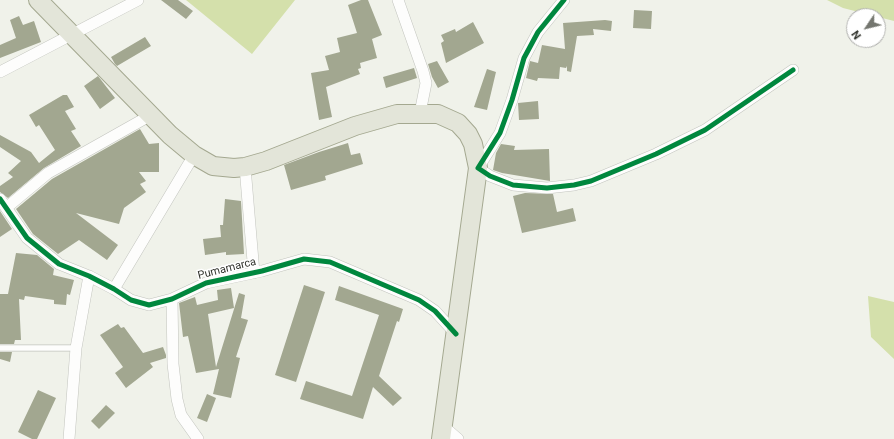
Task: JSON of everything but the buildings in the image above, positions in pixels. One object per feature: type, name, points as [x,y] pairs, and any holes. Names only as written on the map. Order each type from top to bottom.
[{"type":"main road","points":[[38,0],[151,115],[194,155],[213,166],[234,168],[245,167],[266,161],[355,126],[397,114],[438,114],[458,122],[468,134],[473,144],[478,168],[442,433]]},
{"type":"street","points":[[0,72],[72,36],[138,0]]},
{"type":"street","points":[[398,0],[426,83],[420,113]]},
{"type":"street","points":[[564,0],[538,32],[524,58],[512,100],[500,133],[478,168],[490,176],[523,187],[559,187],[591,181],[656,154],[705,130],[793,70]]},
{"type":"street","points":[[6,208],[48,173],[151,115]]},
{"type":"street","points":[[114,289],[194,155]]},
{"type":"street","points":[[245,167],[254,273]]},
{"type":"street","name":"Pumamarca","points":[[0,199],[27,238],[59,264],[89,276],[131,300],[149,305],[172,299],[206,283],[254,273],[304,260],[330,262],[419,300],[435,311],[456,334]]},
{"type":"street","points":[[69,439],[76,348],[89,276]]},
{"type":"street","points":[[172,299],[173,364],[177,398],[181,415],[198,439]]},
{"type":"street","points":[[442,433],[458,439]]},
{"type":"lane","points":[[0,348],[76,348]]},
{"type":"green space","points":[[186,0],[295,0],[252,54]]},
{"type":"green space","points":[[827,0],[894,0],[894,21],[886,19],[886,8],[843,8]]},
{"type":"green space","points":[[868,296],[894,302],[894,359],[871,337]]},
{"type":"cycle path","points":[[564,0],[538,32],[524,58],[512,100],[500,133],[478,168],[490,176],[513,185],[547,188],[574,185],[591,181],[656,154],[705,130],[793,70]]},
{"type":"cycle path","points":[[0,199],[27,238],[59,264],[89,276],[131,300],[149,305],[172,299],[206,283],[262,271],[304,259],[330,262],[419,300],[435,311],[456,334]]}]
